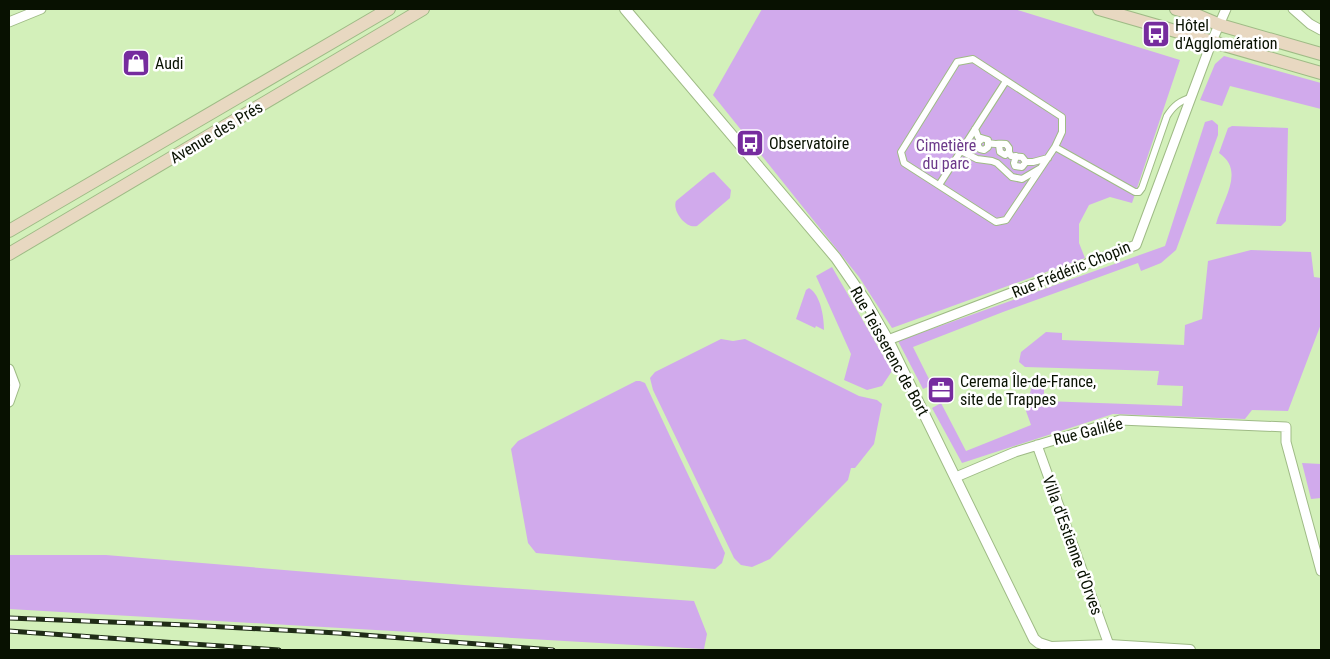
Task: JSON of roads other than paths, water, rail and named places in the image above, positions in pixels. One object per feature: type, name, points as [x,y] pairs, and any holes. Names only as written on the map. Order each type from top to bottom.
[{"type":"main road","name":"Avenue des Prés","points":[[9,231],[389,9]]},
{"type":"main road","name":"Avenue des Prés","points":[[9,254],[423,9]]},
{"type":"main road","points":[[1098,9],[1321,73]]},
{"type":"main road","points":[[1176,9],[1220,25],[1321,54]]},
{"type":"main road","points":[[9,238],[28,226],[33,216]]},
{"type":"street","points":[[9,22],[41,9]]},
{"type":"street","name":"Rue Frédéric Chopin","points":[[888,340],[1136,245],[1212,41],[1226,9]]},
{"type":"street","points":[[1293,9],[1310,24],[1321,30]]},
{"type":"street","name":"Rue Teisserenc de Bort","points":[[627,11],[836,258],[865,300],[888,340],[956,476],[1027,628],[1036,641],[1048,646],[1108,645]]},
{"type":"street","points":[[973,59],[1062,117],[1062,132],[1055,148],[1006,220],[996,222],[904,163],[901,152],[957,62],[973,59]]},
{"type":"street","points":[[939,185],[1006,80]]},
{"type":"street","points":[[1055,148],[1135,192],[1139,192],[1167,116],[1180,101],[1192,97]]},
{"type":"street","points":[[975,129],[978,137],[988,140],[988,148],[984,150],[978,146],[978,142],[982,139]]},
{"type":"street","points":[[988,143],[999,145],[1000,152],[1005,155],[1009,152],[1011,156],[1016,156],[1015,166],[1022,167],[1026,162],[1048,158]]},
{"type":"street","points":[[961,151],[977,159],[992,161],[1012,177],[1022,179],[1042,167]]},
{"type":"street","points":[[9,369],[15,385],[9,402]]},
{"type":"street","name":"Rue Galilée","points":[[956,476],[1014,452],[1120,420],[1266,428],[1286,427],[1286,442],[1321,571]]},
{"type":"street","name":"Villa d'Estienne d'Orves","points":[[1036,445],[1108,645]]},
{"type":"street","points":[[1108,645],[1190,650]]},
{"type":"railway","points":[[9,618],[338,633],[553,650]]},
{"type":"railway","points":[[9,631],[279,650]]},
{"type":"place","name":"Hôtel d'Agglomération","points":[[1156,34]]},
{"type":"place","name":"Audi","points":[[136,63]]},
{"type":"place","name":"Observatoire","points":[[750,143]]},
{"type":"place","name":"Cerema Île-de-France, site de Trappes","points":[[941,390]]},
{"type":"park label","name":"Cimetière du parc","points":[[946,154]]}]
